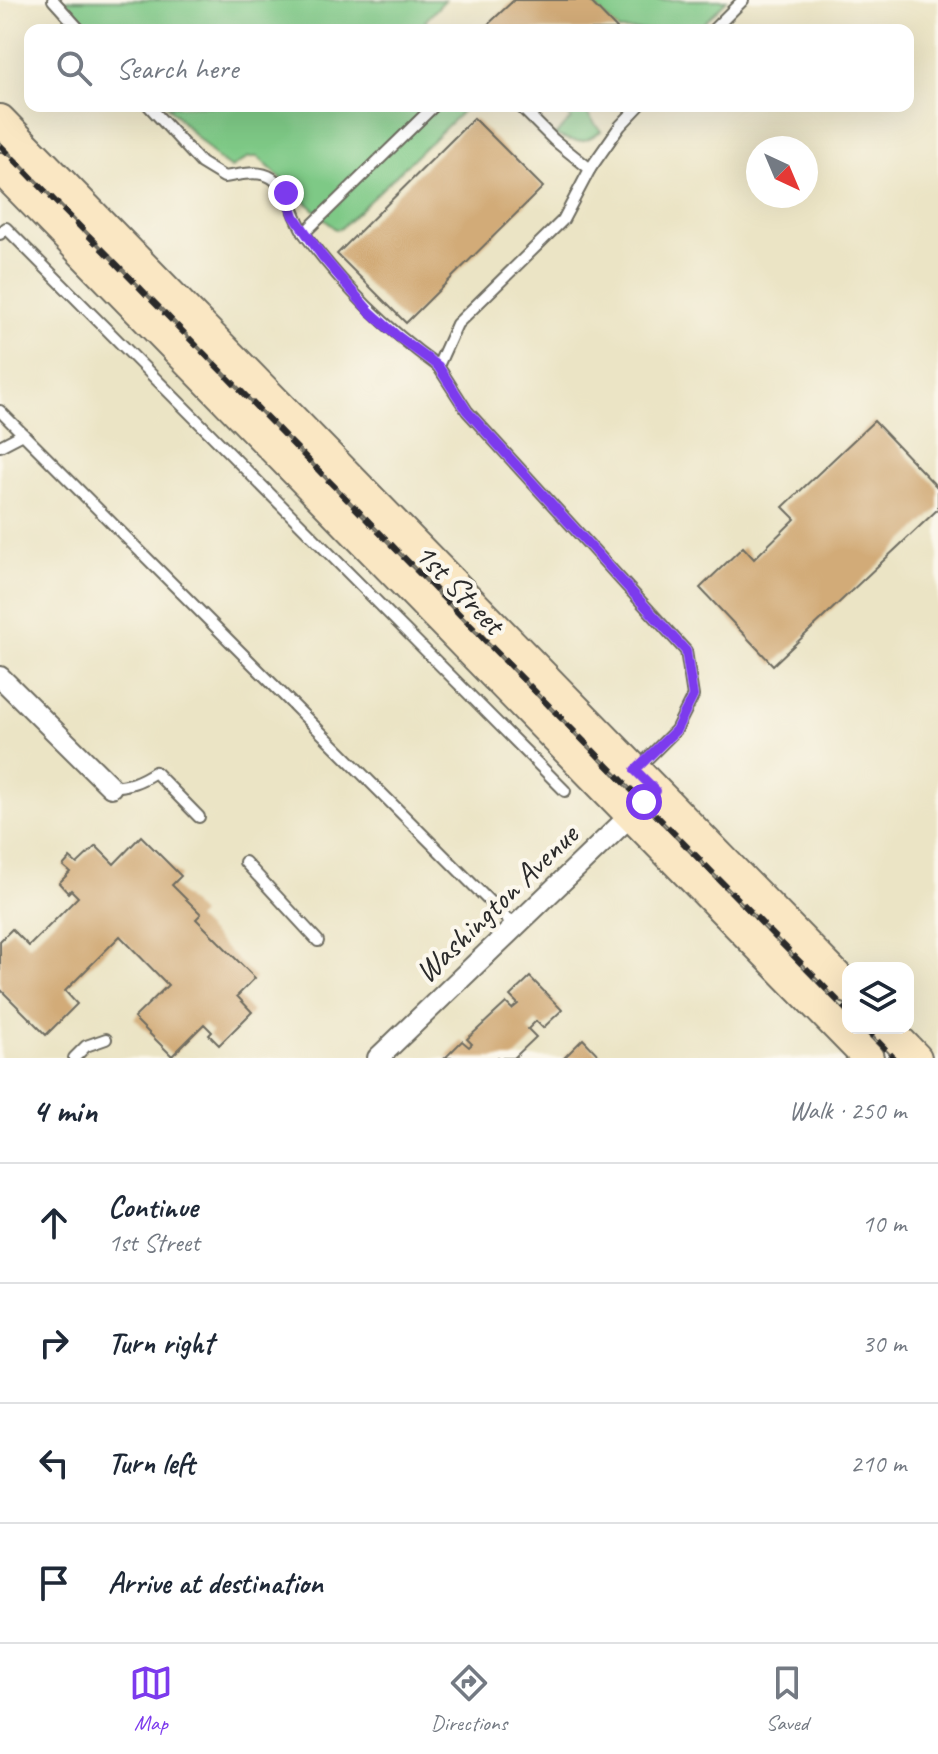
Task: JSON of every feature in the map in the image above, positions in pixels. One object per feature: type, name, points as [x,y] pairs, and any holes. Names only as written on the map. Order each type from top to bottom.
[{"type":"main road","name":"1st Street","points":[[0,120],[842,982]]},
{"type":"main road","name":"1st Street","points":[[0,168],[868,1058]]},
{"type":"main road","points":[[893,1034],[916,1058]]},
{"type":"street","points":[[0,677],[111,787]]},
{"type":"street","name":"Washington Avenue","points":[[378,1058],[631,815],[645,781]]},
{"type":"lane","points":[[53,0],[75,24]]},
{"type":"lane","points":[[719,24],[743,0]]},
{"type":"lane","points":[[154,112],[201,163],[224,177],[249,173],[271,177],[286,193],[304,233],[369,311],[438,366],[467,411],[686,651],[693,696],[645,781]]},
{"type":"lane","points":[[304,233],[428,112]]},
{"type":"lane","points":[[526,112],[590,169]]},
{"type":"lane","points":[[438,366],[457,324],[563,220],[590,169],[633,112]]},
{"type":"lane","points":[[0,234],[6,228],[565,791]]},
{"type":"lane","points":[[0,411],[515,927]]},
{"type":"lane","points":[[0,446],[23,434]]},
{"type":"lane","points":[[111,787],[142,781],[155,772],[199,817]]},
{"type":"lane","points":[[245,862],[318,941]]},
{"type":"lane","points":[[74,1058],[86,1046],[106,1039]]},
{"type":"green space","points":[[64,0],[445,0],[425,21],[427,24],[88,24]]},
{"type":"green space","points":[[589,0],[727,0],[703,24],[612,24]]},
{"type":"green space","points":[[173,112],[462,112],[341,228],[335,229],[258,157],[249,157],[231,168],[218,159]]},
{"type":"green space","points":[[566,112],[586,112],[601,131],[579,141],[555,135],[571,119]]},
{"type":"building","points":[[514,0],[589,0],[612,24],[488,24]]},
{"type":"building","points":[[474,118],[543,187],[406,323],[337,254]]},
{"type":"building","points":[[874,421],[938,488],[938,509],[773,665],[700,588],[743,547],[754,559],[795,519],[783,507]]},
{"type":"building","points":[[141,836],[181,876],[172,885],[201,914],[196,919],[255,978],[237,996],[252,1012],[219,1045],[204,1024],[172,1056],[134,1018],[168,985],[120,936],[65,991],[77,1004],[46,1035],[0,989],[0,941],[12,929],[29,946],[78,897],[71,890],[68,893],[59,883],[70,872],[63,866],[70,858],[77,864],[96,846],[114,864]]},
{"type":"building","points":[[530,977],[562,1010],[543,1028],[536,1021],[528,1029],[536,1037],[514,1058],[445,1058],[462,1041],[469,1047],[472,1044],[467,1039],[506,1003],[512,1009],[518,1004],[510,996]]},
{"type":"building","points":[[583,1039],[601,1058],[564,1058]]},
{"type":"railway","points":[[0,145],[842,1005]]},
{"type":"railway","points":[[871,1034],[894,1058]]},
{"type":"route","points":[[286,193],[304,233],[369,311],[438,366],[467,411],[686,651],[693,696],[676,730],[635,770],[656,791],[644,802]]}]
